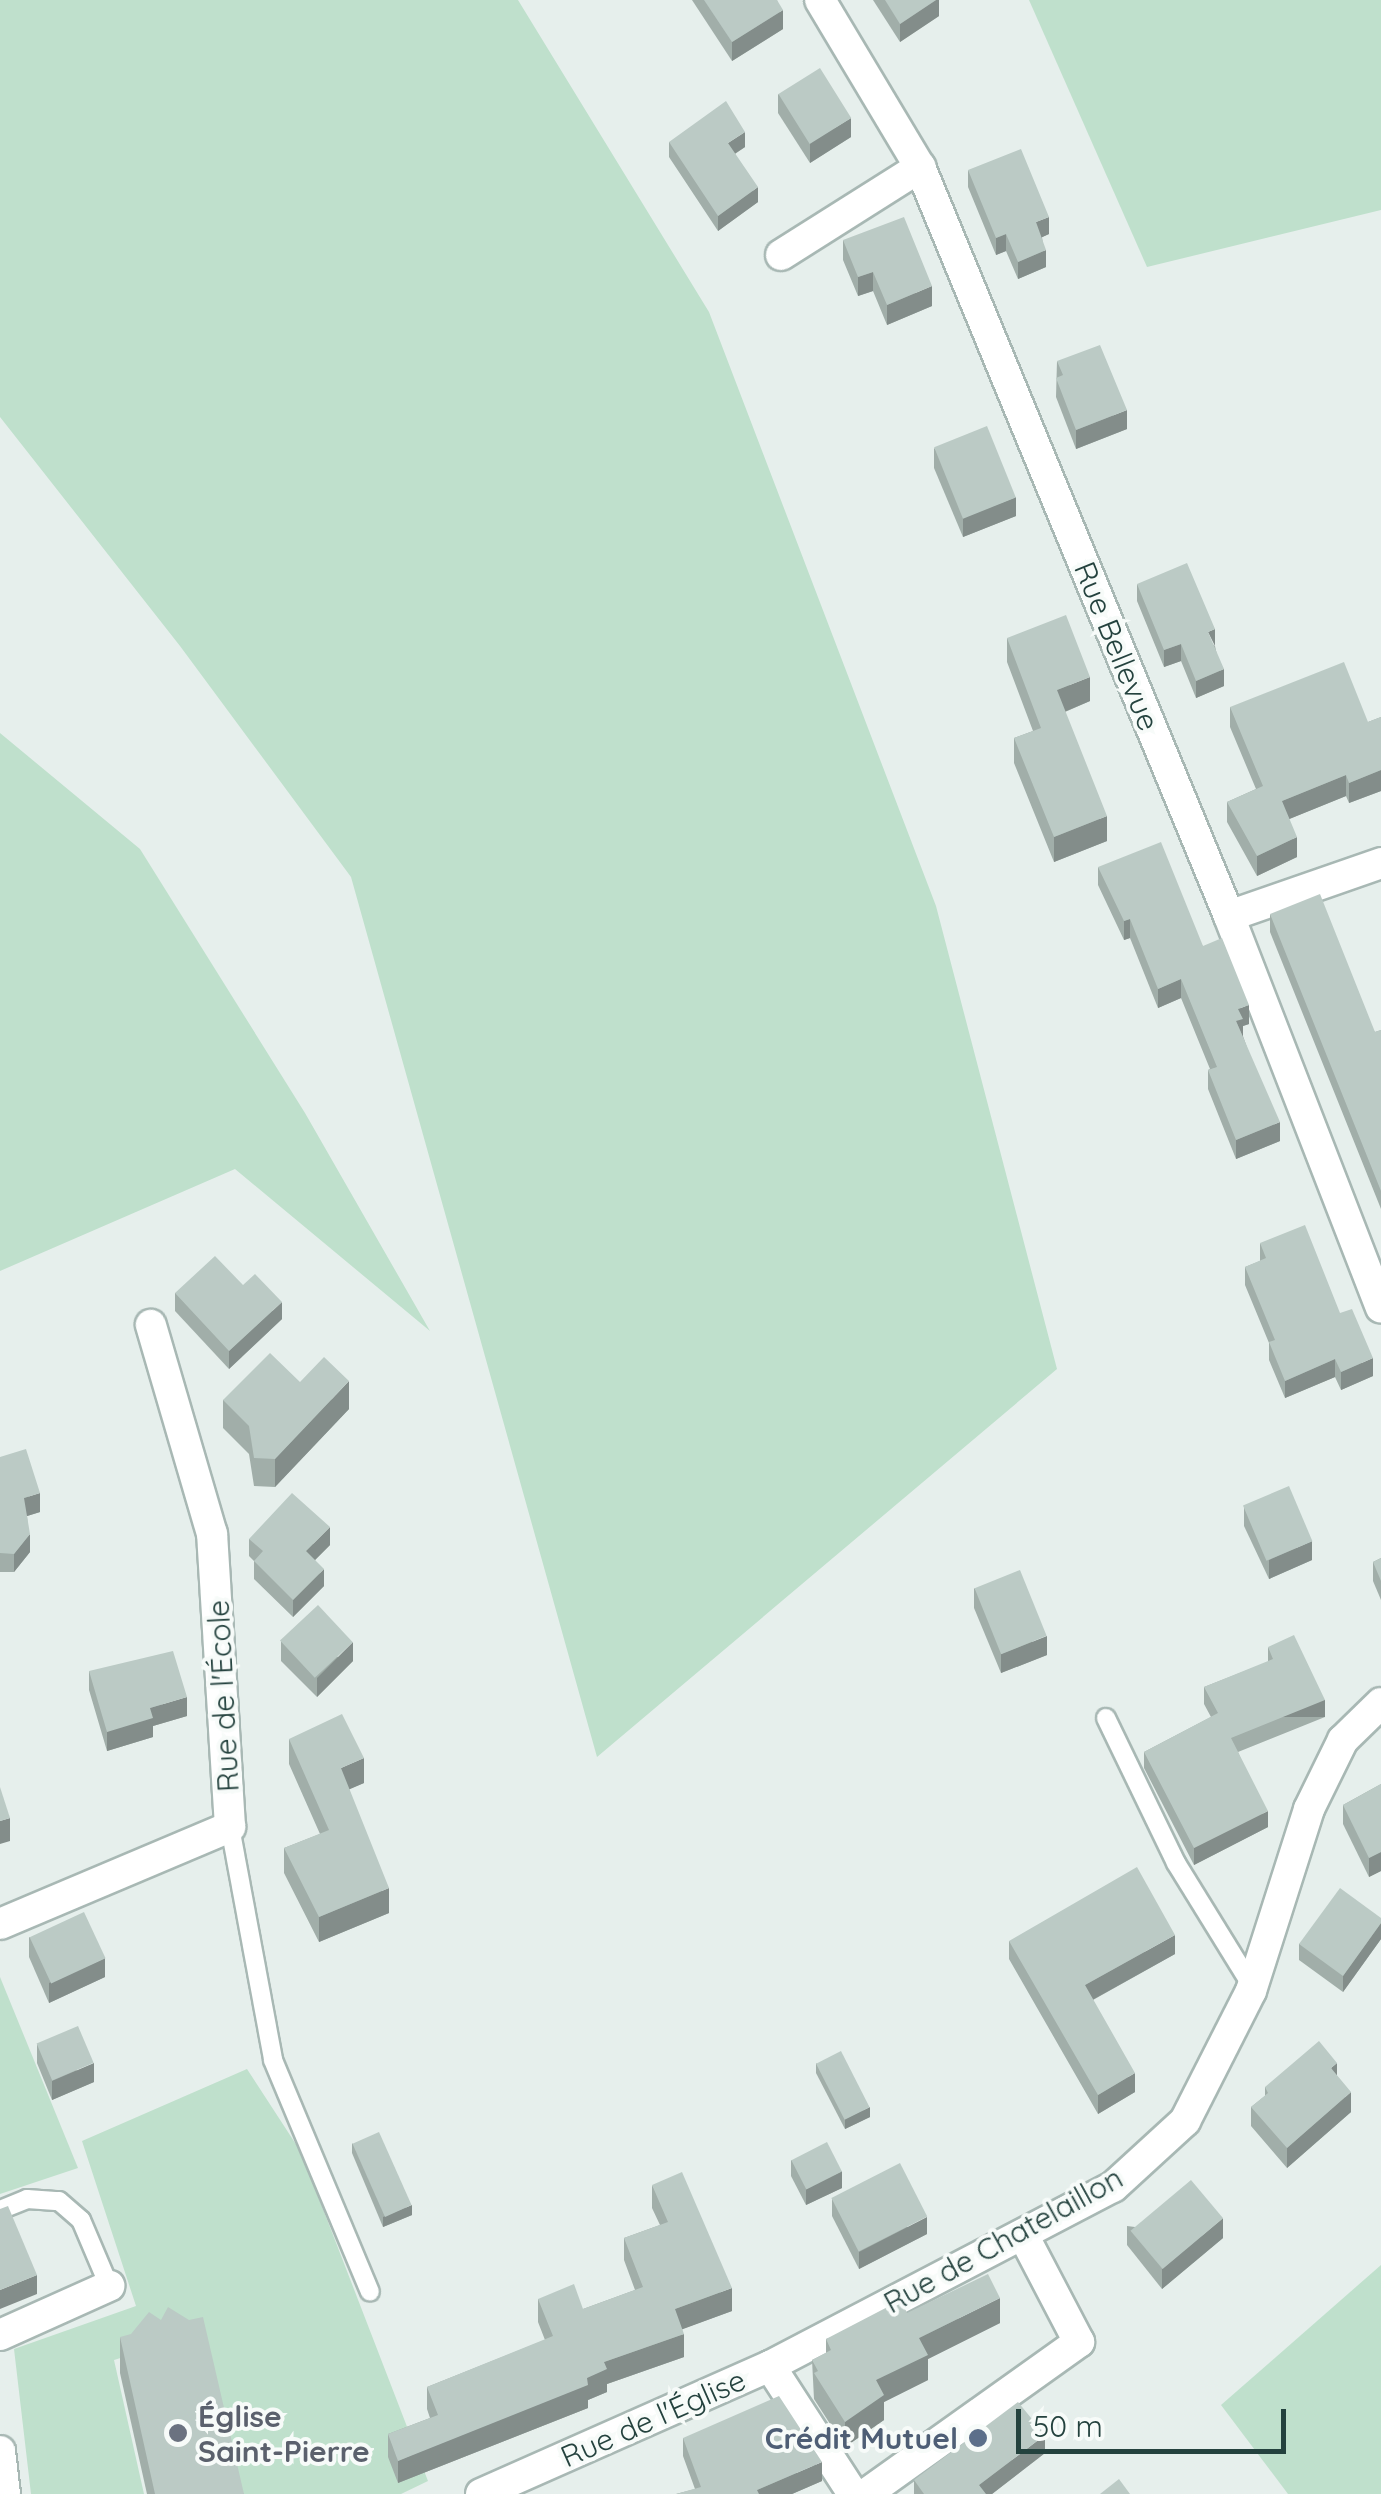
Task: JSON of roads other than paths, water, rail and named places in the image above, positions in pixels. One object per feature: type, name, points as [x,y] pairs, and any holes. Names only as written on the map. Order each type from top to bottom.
[{"type":"street","name":"Rue Bellevue","points":[[820,0],[920,167],[1229,916],[1381,1308]]},
{"type":"street","points":[[782,256],[920,167]]},
{"type":"street","points":[[1229,916],[1381,863]]},
{"type":"street","name":"Rue de l'École","points":[[0,1924],[230,1826],[212,1534],[151,1324]]},
{"type":"street","name":"Rue de Chatelaillon","points":[[770,2366],[1113,2187],[1185,2120],[1252,1986],[1309,1810],[1343,1740],[1381,1703]]},
{"type":"street","points":[[866,2494],[1079,2342],[1023,2234]]},
{"type":"street","points":[[0,2335],[109,2286]]},
{"type":"street","points":[[770,2366],[853,2494]]},
{"type":"street","name":"Rue de l'Église","points":[[482,2494],[770,2366]]},
{"type":"street","points":[[0,2452],[5,2494]]},
{"type":"lane","points":[[1106,1718],[1176,1863],[1252,1986]]},
{"type":"lane","points":[[230,1826],[273,2060],[370,2292]]},
{"type":"lane","points":[[0,2210],[27,2199],[59,2202],[81,2220],[109,2286]]},
{"type":"place","name":"Église Saint-Pierre","points":[[178,2433]]},
{"type":"place","name":"Crédit Mutuel","points":[[978,2438]]}]
